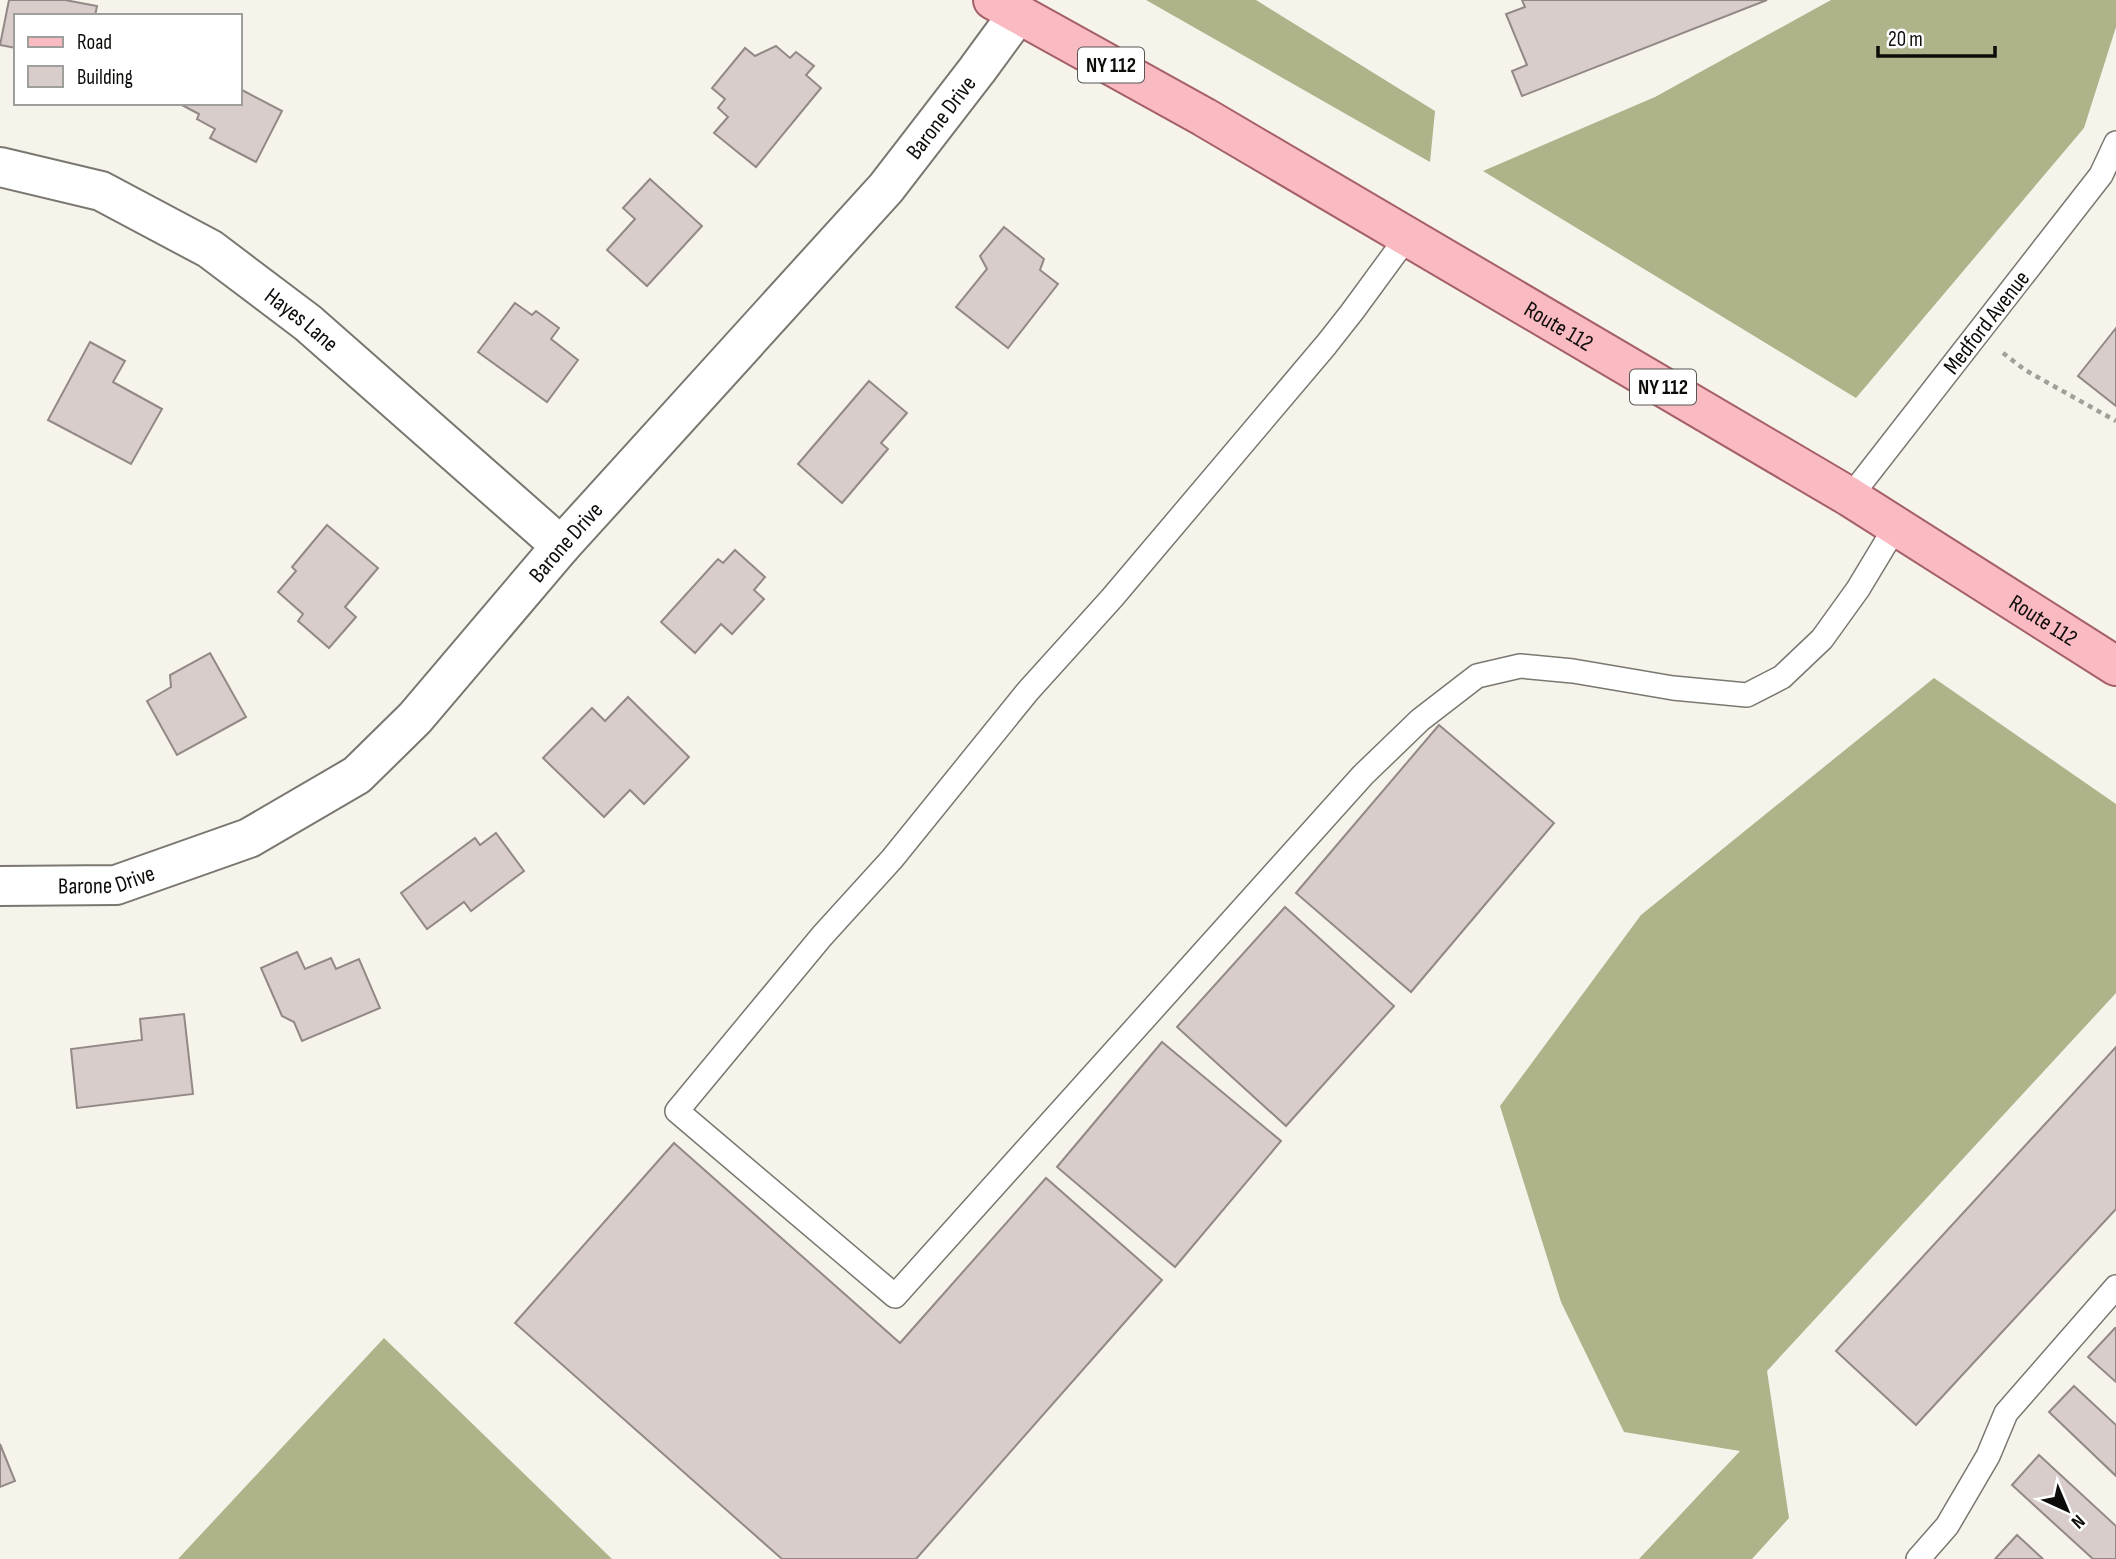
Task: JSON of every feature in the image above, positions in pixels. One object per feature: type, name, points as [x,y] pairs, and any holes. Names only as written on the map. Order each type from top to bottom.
[{"type":"main road","name":"Route 112","points":[[1006,7],[1176,101],[1850,497],[2116,666]]},
{"type":"street","name":"Barone Drive","points":[[0,886],[116,886],[248,838],[357,775],[415,718],[561,546],[886,188],[977,70],[1006,7]]},
{"type":"street","name":"Hayes Lane","points":[[0,167],[101,191],[210,249],[308,323],[561,546]]},
{"type":"lane","name":"Medford Avenue","points":[[1850,497],[2101,175],[2116,143]]},
{"type":"lane","points":[[1407,237],[1326,345],[1136,570],[1028,691],[892,859],[822,936],[677,1111],[895,1296],[1363,775],[1420,720],[1477,676],[1520,666],[1573,671],[1673,688],[1746,695],[1782,677],[1822,639],[1858,589],[1896,526]]},
{"type":"lane","points":[[1918,1559],[1947,1526],[1988,1456],[2006,1413],[2116,1287]]},
{"type":"path","points":[[1977,333],[2025,370],[2116,421]]},
{"type":"green space","points":[[1146,0],[1256,0],[1435,111],[1430,162]]},
{"type":"green space","points":[[1831,0],[2116,0],[2116,27],[2084,128],[1856,398],[1483,171],[1655,97]]},
{"type":"green space","points":[[1934,678],[2116,804],[2116,993],[1767,1371],[1789,1518],[1752,1559],[1639,1559],[1740,1451],[1624,1432],[1561,1302],[1500,1106],[1641,915]]},
{"type":"green space","points":[[384,1338],[612,1559],[178,1559]]},
{"type":"building","points":[[9,0],[65,0],[97,6],[95,14],[14,14],[14,48],[0,45]]},
{"type":"building","points":[[1522,0],[1767,0],[1522,96],[1512,71],[1527,65],[1506,14],[1525,7]]},
{"type":"building","points":[[776,46],[790,58],[796,52],[814,66],[806,75],[821,88],[756,167],[714,133],[728,117],[718,108],[725,99],[712,88],[745,48],[755,56]]},
{"type":"building","points":[[242,90],[282,111],[256,162],[210,138],[215,129],[197,119],[199,114],[182,105],[242,105]]},
{"type":"building","points":[[650,179],[702,226],[647,286],[607,250],[635,219],[623,208]]},
{"type":"building","points":[[1004,227],[1044,259],[1040,270],[1058,284],[1008,348],[956,307],[987,269],[980,256]]},
{"type":"building","points":[[515,303],[532,315],[536,311],[559,328],[551,339],[578,360],[547,402],[478,352]]},
{"type":"building","points":[[2116,328],[2116,406],[2078,376]]},
{"type":"building","points":[[90,342],[125,361],[113,382],[162,409],[131,464],[48,420]]},
{"type":"building","points":[[869,381],[907,413],[881,443],[888,449],[842,503],[798,464]]},
{"type":"building","points":[[327,525],[378,568],[345,607],[356,617],[329,648],[298,621],[303,614],[278,592],[296,571],[292,567]]},
{"type":"building","points":[[735,550],[765,577],[754,590],[764,599],[732,634],[721,624],[695,653],[661,622],[718,559],[723,563]]},
{"type":"building","points":[[210,653],[246,717],[177,755],[147,701],[171,687],[170,675]]},
{"type":"building","points":[[628,697],[689,757],[644,804],[630,790],[604,817],[543,758],[592,708],[605,721]]},
{"type":"building","points":[[1439,725],[1554,823],[1411,992],[1296,893]]},
{"type":"building","points":[[496,833],[524,871],[471,911],[464,902],[427,929],[401,893],[475,838],[480,845]]},
{"type":"building","points":[[1285,907],[1394,1006],[1286,1126],[1177,1027]]},
{"type":"building","points":[[297,952],[305,969],[331,958],[336,969],[359,959],[380,1008],[302,1041],[294,1022],[282,1016],[261,968]]},
{"type":"building","points":[[184,1014],[193,1094],[77,1108],[71,1049],[142,1040],[140,1019]]},
{"type":"building","points":[[1162,1042],[1281,1141],[1175,1267],[1057,1167]]},
{"type":"building","points":[[2116,1047],[2116,1209],[1916,1425],[1836,1351]]},
{"type":"building","points":[[674,1143],[900,1343],[1046,1178],[1162,1280],[916,1559],[782,1559],[515,1323]]},
{"type":"building","points":[[2116,1328],[2116,1382],[2088,1357]]},
{"type":"building","points":[[2074,1386],[2116,1425],[2116,1476],[2049,1412]]},
{"type":"building","points":[[0,1444],[15,1481],[0,1487]]},
{"type":"building","points":[[2039,1455],[2116,1526],[2116,1559],[2093,1559],[2012,1485]]},
{"type":"building","points":[[2017,1535],[2043,1559],[1995,1559]]}]
